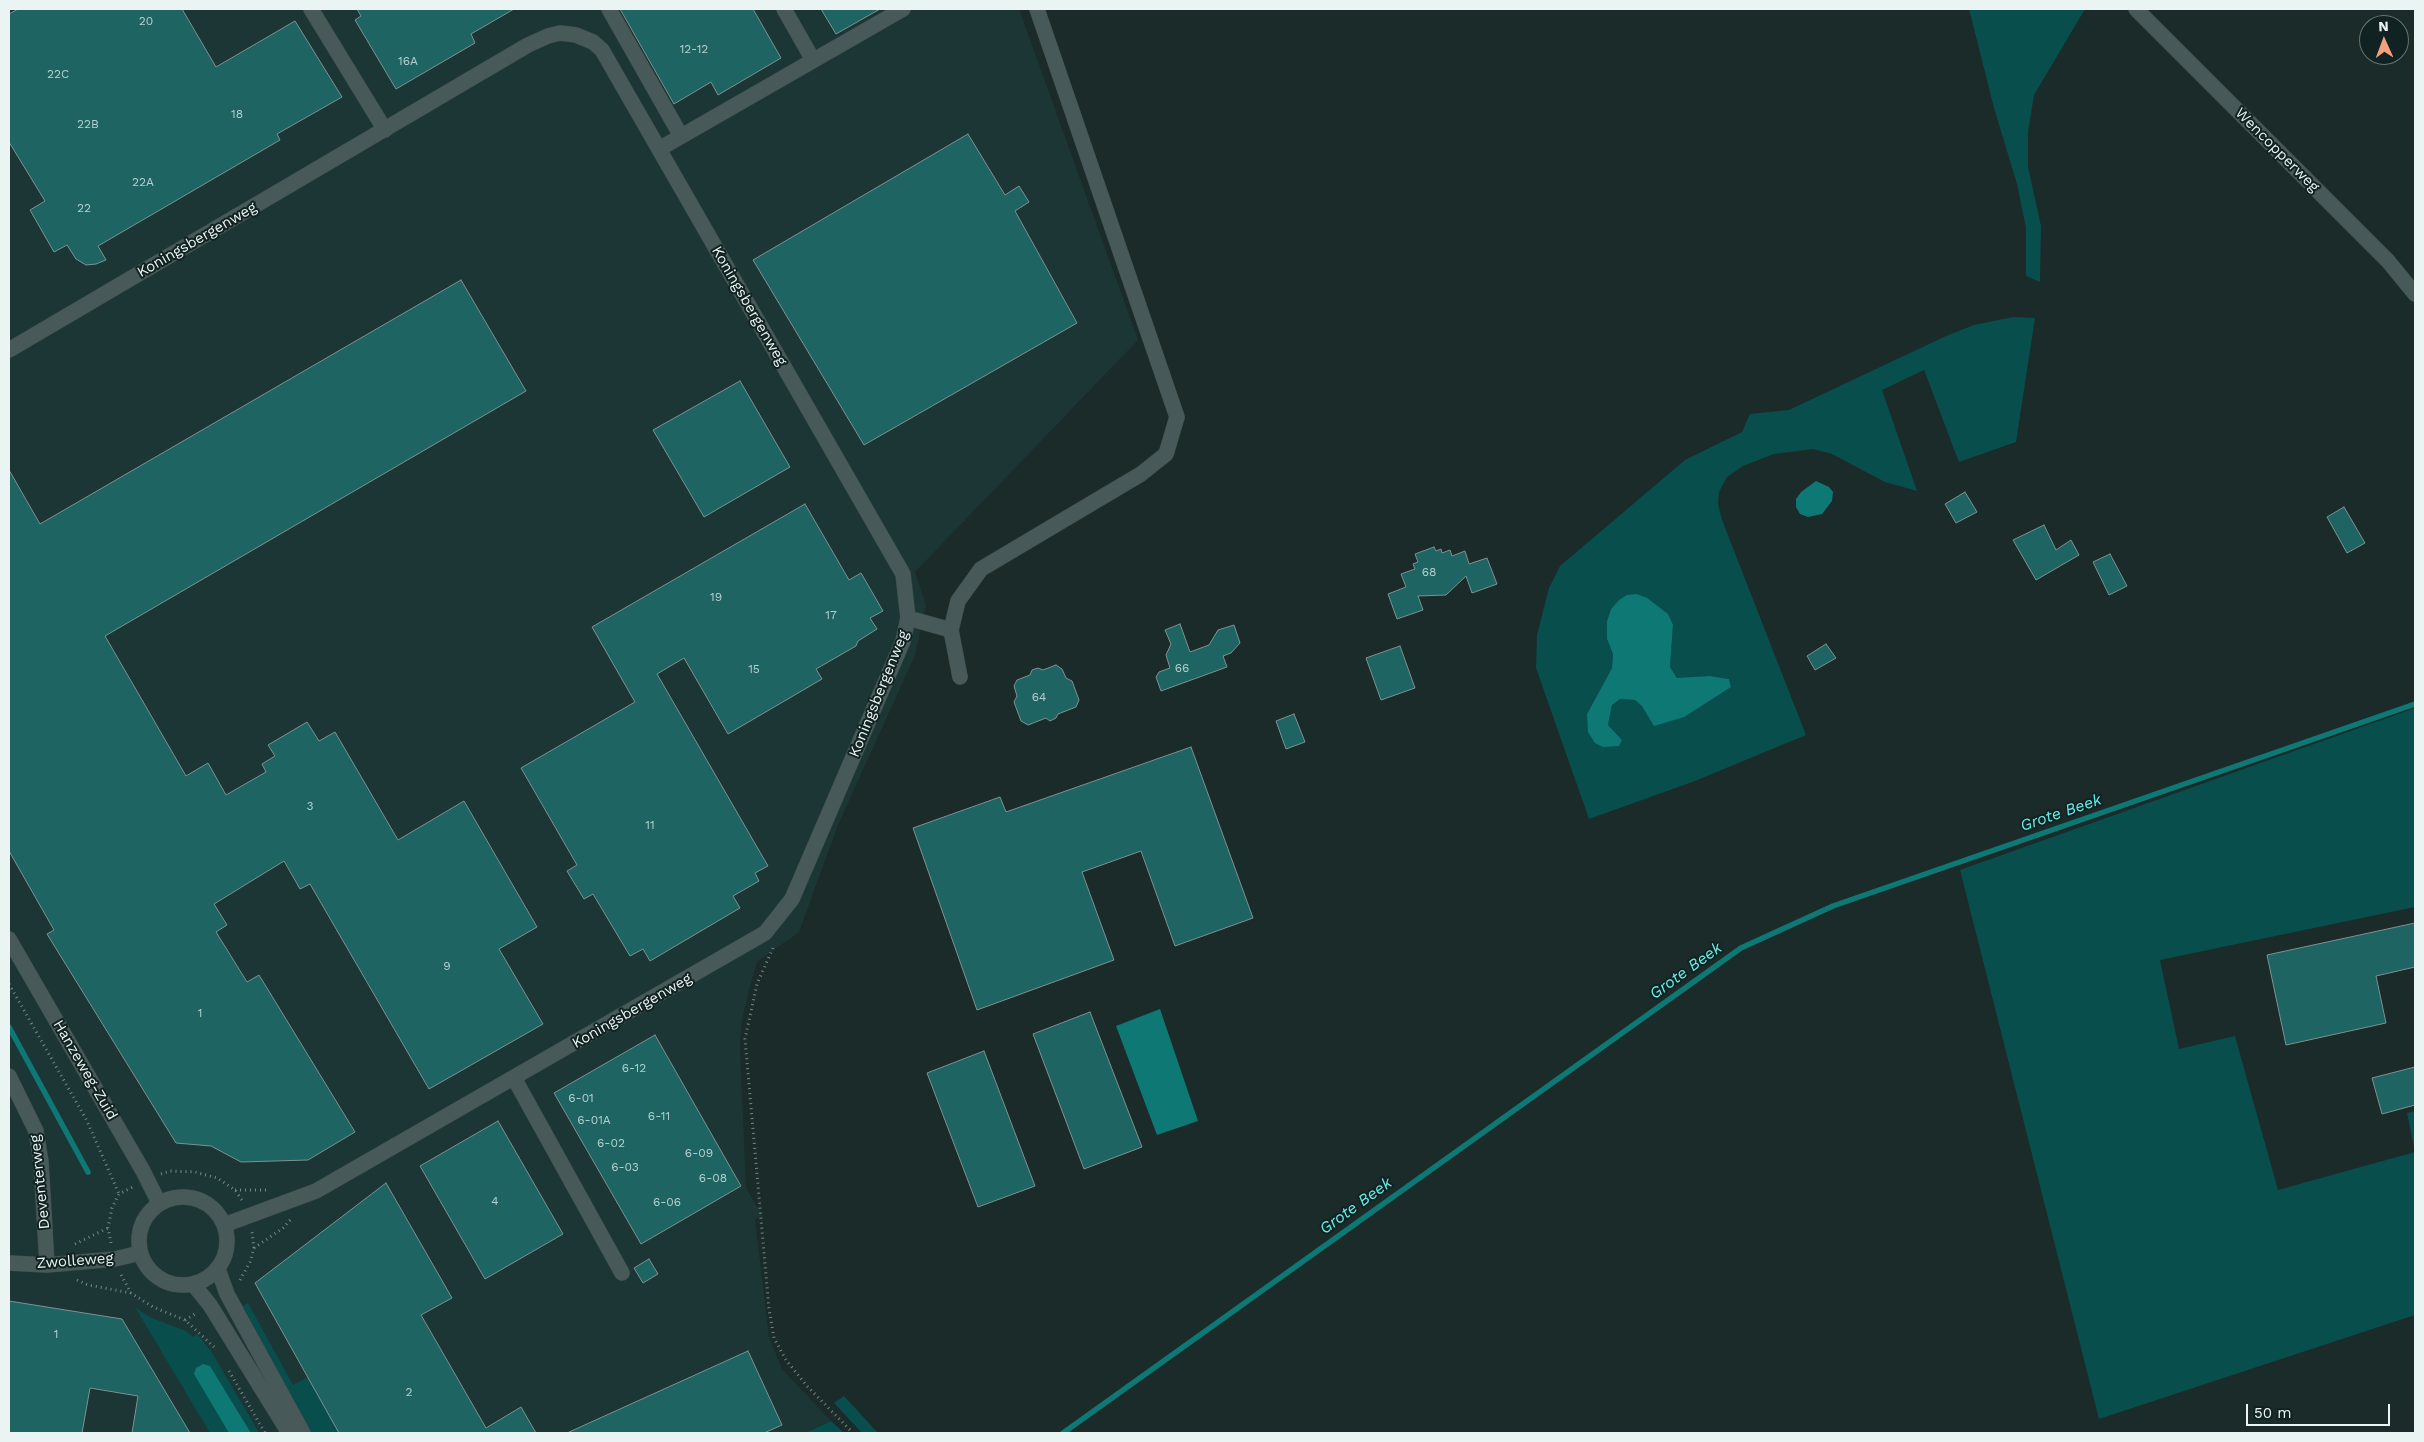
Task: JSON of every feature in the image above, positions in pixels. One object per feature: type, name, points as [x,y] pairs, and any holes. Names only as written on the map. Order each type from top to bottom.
[{"type":"street","points":[[311,9],[385,130]]},
{"type":"street","points":[[609,9],[681,136]]},
{"type":"street","points":[[784,9],[814,60]]},
{"type":"street","points":[[659,149],[903,9]]},
{"type":"street","points":[[960,677],[951,630],[958,601],[981,569],[1142,474],[1166,454],[1177,417],[1037,9]]},
{"type":"street","name":"Wencopperweg","points":[[2136,9],[2388,261],[2415,294]]},
{"type":"street","name":"Koningsbergenweg","points":[[9,350],[528,46],[548,36],[560,33],[576,34],[592,42],[602,50],[903,574],[908,618],[903,641],[895,662],[792,899],[765,934],[316,1191],[224,1225]]},
{"type":"street","points":[[908,618],[951,630]]},
{"type":"street","name":"Hanzeweg-Zuid","points":[[9,939],[143,1170],[160,1203]]},
{"type":"street","name":"Deventerweg","points":[[9,1076],[36,1131],[41,1162],[46,1265]]},
{"type":"street","points":[[514,1078],[622,1273]]},
{"type":"street","points":[[178,1197],[197,1199],[209,1204],[218,1213],[224,1225],[227,1240],[225,1255],[218,1268],[206,1278],[193,1284],[179,1285],[165,1282],[153,1274],[144,1263],[140,1253],[139,1237],[142,1224],[149,1212],[160,1203],[178,1197]]},
{"type":"street","name":"Zwolleweg","points":[[9,1263],[46,1265],[115,1259],[140,1253]]},
{"type":"street","points":[[218,1268],[227,1294],[303,1433]]},
{"type":"street","points":[[193,1284],[210,1305],[289,1433]]},
{"type":"path","points":[[773,946],[757,984],[745,1039],[769,1309],[774,1338],[786,1360],[807,1386],[853,1433]]},
{"type":"path","name":"Hanzeweg-Zuid","points":[[9,984],[87,1121],[119,1194]]},
{"type":"path","points":[[186,1320],[200,1332],[219,1354]]},
{"type":"path","points":[[228,1370],[265,1433]]},
{"type":"shaded area","points":[[9,9],[1019,9],[1138,340],[915,572],[926,605],[915,655],[838,825],[799,932],[757,962],[749,990],[742,1019],[740,1047],[746,1188],[762,1215],[755,1219],[769,1337],[782,1369],[831,1421],[805,1433],[9,1433]]},
{"type":"shaded area","points":[[1969,9],[2085,9],[2034,95],[2028,132],[2028,167],[2041,226],[2040,282],[2026,276],[2026,228],[2017,184],[1994,108]]},
{"type":"shaded area","points":[[2013,317],[2035,318],[2016,442],[1959,462],[1924,370],[1882,390],[1917,491],[1885,482],[1832,454],[1813,449],[1774,454],[1743,466],[1727,477],[1719,492],[1718,504],[1722,520],[1806,735],[1695,781],[1589,819],[1536,668],[1537,635],[1549,588],[1560,566],[1685,460],[1742,432],[1750,414],[1789,410],[1946,336],[1974,325]],"holes":[[[1619,600],[1673,625],[1670,667],[1678,679],[1710,676],[1729,679],[1731,686],[1642,706],[1635,700],[1620,699],[1612,705],[1608,725],[1622,740],[1587,714],[1612,668],[1613,654],[1607,639],[1607,621],[1611,609]]]},
{"type":"shaded area","points":[[1816,481],[1829,487],[1833,492],[1832,501],[1822,514],[1808,517],[1800,514],[1796,507],[1796,499],[1801,492]]},
{"type":"shaded area","points":[[1637,594],[1647,598],[1668,614],[1673,625],[1670,667],[1677,678],[1710,676],[1729,679],[1731,687],[1684,717],[1654,726],[1642,706],[1635,700],[1620,699],[1612,705],[1608,725],[1622,740],[1619,746],[1603,747],[1595,743],[1588,732],[1587,714],[1612,668],[1613,654],[1607,639],[1607,621],[1611,609],[1619,600],[1627,595]]},
{"type":"shaded area","points":[[2415,708],[2415,907],[2160,960],[2179,1049],[2235,1036],[2278,1190],[2415,1152],[2415,1315],[2099,1419],[1960,870]]},
{"type":"shaded area","points":[[1160,1009],[1198,1121],[1157,1135],[1116,1026]]},
{"type":"shaded area","points":[[2415,1111],[2415,1152],[2407,1113]]},
{"type":"shaded area","points":[[248,1303],[293,1385],[310,1376],[345,1433],[310,1433],[243,1306]]},
{"type":"shaded area","points":[[135,1307],[149,1317],[186,1331],[193,1337],[197,1334],[211,1351],[259,1433],[251,1433],[210,1366],[230,1433],[210,1433]]},
{"type":"shaded area","points":[[203,1364],[210,1366],[251,1433],[229,1433],[194,1374],[196,1368]]},
{"type":"shaded area","points":[[844,1396],[878,1433],[862,1433],[834,1403]]},
{"type":"shaded area","points":[[831,1421],[844,1433],[805,1433]]},
{"type":"building","points":[[18,9],[182,9],[216,67],[295,21],[342,97],[277,134],[280,140],[98,246],[106,260],[86,265],[76,259],[67,245],[54,252],[30,210],[45,201],[9,142],[9,14]]},
{"type":"building","points":[[357,9],[514,9],[471,34],[475,43],[396,89],[355,20],[361,16]]},
{"type":"building","points":[[620,9],[753,9],[781,58],[718,95],[711,82],[674,104]]},
{"type":"building","points":[[821,9],[880,9],[836,34]]},
{"type":"building","points":[[968,134],[1005,195],[1019,186],[1029,202],[1015,211],[1077,323],[864,445],[753,260]]},
{"type":"building","points":[[461,280],[526,391],[105,636],[186,776],[208,763],[226,795],[266,772],[262,764],[275,756],[268,745],[307,722],[319,741],[335,732],[398,840],[464,801],[537,927],[499,949],[543,1024],[429,1089],[310,884],[300,889],[284,861],[214,904],[227,925],[216,932],[247,982],[259,975],[355,1132],[308,1160],[241,1162],[211,1146],[176,1143],[47,934],[54,930],[9,851],[9,470],[40,524]]},
{"type":"building","points":[[740,381],[790,467],[704,517],[653,430]]},
{"type":"building","points":[[1965,492],[1977,512],[1956,523],[1945,504]]},
{"type":"building","points":[[805,504],[849,580],[861,573],[883,611],[870,618],[877,629],[858,641],[856,646],[816,669],[822,679],[728,734],[684,658],[657,674],[768,866],[755,873],[759,881],[733,896],[740,908],[650,961],[643,949],[630,956],[593,894],[584,899],[567,871],[577,865],[521,768],[635,702],[592,627]]},
{"type":"building","points":[[2344,507],[2365,543],[2347,553],[2327,517]]},
{"type":"building","points":[[2044,525],[2056,550],[2071,540],[2079,555],[2036,580],[2013,540]]},
{"type":"building","points":[[1434,547],[1436,551],[1441,549],[1442,553],[1450,550],[1452,556],[1465,551],[1469,564],[1487,558],[1497,584],[1472,593],[1466,576],[1446,595],[1418,596],[1423,610],[1397,619],[1388,594],[1406,587],[1401,574],[1415,569],[1413,564],[1418,562],[1415,554]]},
{"type":"building","points":[[2110,554],[2127,586],[2109,595],[2093,562]]},
{"type":"building","points":[[1180,624],[1190,652],[1209,645],[1218,630],[1234,625],[1240,643],[1231,653],[1223,656],[1227,667],[1161,691],[1156,677],[1159,672],[1170,668],[1166,655],[1171,644],[1165,630]]},
{"type":"building","points":[[1826,644],[1836,658],[1815,670],[1807,656]]},
{"type":"building","points":[[1400,646],[1415,688],[1381,700],[1366,658]]},
{"type":"building","points":[[1056,665],[1062,669],[1066,678],[1072,681],[1079,700],[1076,707],[1058,714],[1056,718],[1050,721],[1046,718],[1028,725],[1021,721],[1014,702],[1017,696],[1014,686],[1017,680],[1030,675],[1032,670],[1038,668],[1043,670]]},
{"type":"building","points":[[1294,714],[1305,742],[1286,749],[1276,721]]},
{"type":"building","points":[[1191,747],[1253,918],[1175,946],[1141,851],[1082,872],[1114,960],[977,1010],[913,828],[1000,797],[1006,812]]},
{"type":"building","points":[[2415,923],[2415,967],[2376,976],[2386,1023],[2286,1045],[2267,955]]},
{"type":"building","points":[[1090,1012],[1142,1147],[1084,1169],[1033,1034]]},
{"type":"building","points":[[655,1035],[741,1186],[641,1244],[554,1093]]},
{"type":"building","points":[[984,1051],[1035,1186],[978,1207],[927,1073]]},
{"type":"building","points":[[2415,1067],[2415,1105],[2382,1114],[2372,1078]]},
{"type":"building","points":[[498,1121],[563,1234],[485,1279],[420,1166]]},
{"type":"building","points":[[386,1183],[452,1298],[421,1315],[486,1428],[521,1407],[536,1433],[339,1433],[255,1283]]},
{"type":"building","points":[[649,1259],[658,1274],[643,1283],[634,1268]]},
{"type":"building","points":[[9,1301],[122,1319],[190,1433],[132,1433],[138,1396],[90,1388],[82,1433],[9,1433]]},
{"type":"building","points":[[748,1351],[782,1425],[764,1433],[567,1433]]},
{"type":"waterway","name":"Grote Beek","points":[[1063,1433],[1741,948],[1833,906],[2415,704]]},
{"type":"waterway","points":[[9,1027],[88,1172]]}]
